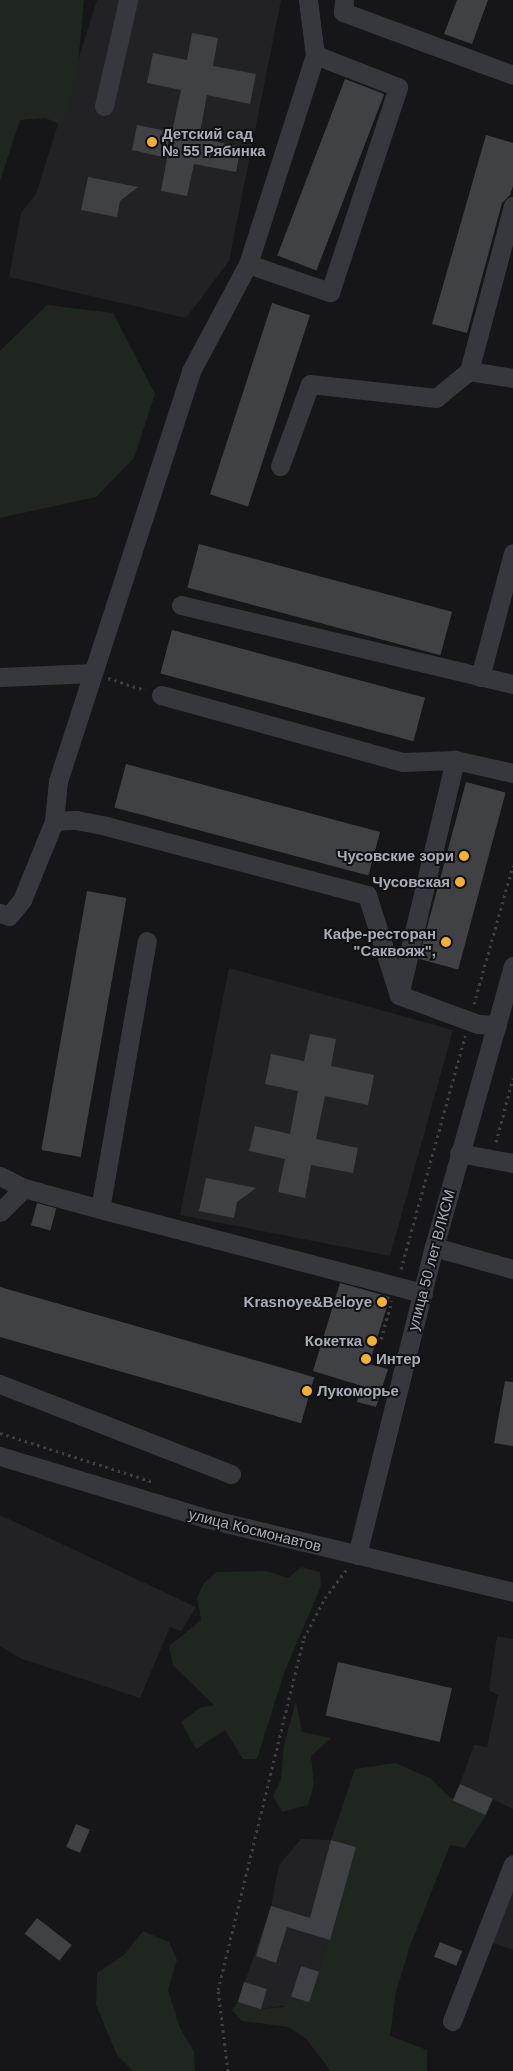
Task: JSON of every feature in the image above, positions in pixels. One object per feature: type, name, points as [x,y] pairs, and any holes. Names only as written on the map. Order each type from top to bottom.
[{"type":"street","points":[[104,106],[128,0]]},
{"type":"street","points":[[0,913],[9,916],[22,900],[54,821],[58,781],[191,371],[248,264],[315,55],[308,0]]},
{"type":"street","points":[[344,0],[343,12],[513,75]]},
{"type":"street","points":[[248,264],[330,292],[398,87],[315,55]]},
{"type":"street","points":[[280,466],[310,384],[436,398],[469,371],[513,206]]},
{"type":"street","points":[[469,371],[513,378]]},
{"type":"street","points":[[480,677],[513,553]]},
{"type":"street","points":[[181,605],[513,684]]},
{"type":"street","points":[[0,677],[93,673]]},
{"type":"street","points":[[161,696],[403,762],[454,760],[513,773]]},
{"type":"street","points":[[399,995],[454,760]]},
{"type":"street","points":[[54,821],[76,820],[106,826],[367,895],[399,995]]},
{"type":"street","points":[[100,1209],[146,941]]},
{"type":"street","name":"улица 50 лет ВЛКСМ","points":[[357,1555],[434,1246],[513,966]]},
{"type":"street","points":[[399,995],[470,1021],[497,1025]]},
{"type":"street","points":[[460,1153],[513,1163]]},
{"type":"street","points":[[0,1176],[24,1188],[423,1293]]},
{"type":"street","points":[[0,1212],[24,1188]]},
{"type":"street","points":[[434,1246],[513,1269]]},
{"type":"street","points":[[0,1384],[231,1474]]},
{"type":"street","name":"улица Космонавтов","points":[[0,1456],[205,1518],[513,1592]]},
{"type":"street","points":[[452,2021],[513,1864]]},
{"type":"path","points":[[93,673],[161,696]]},
{"type":"path","points":[[381,1339],[513,865]]},
{"type":"path","points":[[492,1160],[513,1078]]},
{"type":"path","points":[[0,1433],[157,1482]]},
{"type":"path","points":[[228,2071],[218,1990],[304,1638],[325,1598],[357,1555]]},
{"type":"shaded area","points":[[0,0],[84,0],[77,75],[62,125],[45,118],[20,120],[0,181]]},
{"type":"shaded area","name":"Детский сад № 55 Рябинка","points":[[97,0],[281,0],[229,261],[186,318],[9,277],[21,213],[36,194]]},
{"type":"shaded area","points":[[47,305],[113,313],[155,394],[134,458],[96,497],[0,518],[0,351]]},
{"type":"shaded area","points":[[229,968],[453,1030],[390,1256],[180,1215]]},
{"type":"shaded area","points":[[0,1515],[196,1607],[181,1631],[170,1627],[140,1698],[22,1659],[0,1646]]},
{"type":"shaded area","points":[[301,1567],[320,1572],[321,1586],[284,1673],[257,1759],[243,1759],[225,1730],[196,1749],[181,1722],[200,1708],[214,1705],[173,1665],[169,1646],[201,1620],[197,1598],[204,1583],[217,1572],[266,1571],[288,1578]]},
{"type":"shaded area","points":[[497,1636],[513,1639],[513,1809],[460,1784],[474,1745],[487,1747],[498,1695],[489,1690]]},
{"type":"shaded area","points":[[296,1701],[302,1732],[331,1738],[311,1756],[314,1783],[308,1805],[282,1812],[273,1796],[281,1779],[284,1745]]},
{"type":"shaded area","points":[[395,1763],[430,1778],[453,1800],[486,1815],[465,1848],[450,1845],[410,1946],[396,1992],[390,2036],[427,2050],[427,2071],[331,2071],[306,2039],[289,2027],[242,2021],[232,2010],[238,2002],[261,2009],[283,2007],[291,1996],[309,2002],[356,1847],[331,1840],[355,1769]]},
{"type":"shaded area","points":[[301,1839],[331,1840],[356,1847],[309,2002],[261,2009],[238,2002],[271,1906],[279,1865]]},
{"type":"shaded area","points":[[513,1884],[513,1950],[490,1942]]},
{"type":"shaded area","points":[[143,1931],[169,1942],[177,1960],[168,1990],[180,2028],[194,2051],[195,2071],[133,2071],[117,2055],[96,2005],[97,1973],[124,1955]]},
{"type":"building","points":[[457,0],[488,0],[472,44],[444,34]]},
{"type":"building","points":[[192,33],[218,38],[213,66],[256,74],[250,104],[207,95],[199,138],[241,147],[236,172],[194,164],[187,196],[161,191],[167,158],[132,150],[137,125],[172,132],[181,90],[147,83],[153,53],[187,60]]},
{"type":"building","points":[[345,79],[384,94],[316,270],[277,255]]},
{"type":"building","points":[[486,135],[513,143],[513,186],[510,195],[502,203],[467,333],[432,324]]},
{"type":"building","points":[[88,177],[138,187],[120,201],[117,217],[81,210]]},
{"type":"building","points":[[272,303],[310,315],[248,507],[210,494]]},
{"type":"building","points":[[199,544],[452,612],[440,655],[187,587]]},
{"type":"building","points":[[172,630],[425,698],[413,741],[160,673]]},
{"type":"building","points":[[126,764],[380,832],[368,876],[114,807]]},
{"type":"building","points":[[466,782],[506,793],[458,969],[419,959]]},
{"type":"building","points":[[87,891],[126,898],[81,1157],[41,1150]]},
{"type":"building","points":[[310,1034],[336,1039],[331,1066],[374,1075],[368,1105],[325,1096],[316,1139],[358,1148],[353,1173],[311,1165],[305,1198],[278,1192],[285,1159],[249,1151],[255,1126],[290,1134],[298,1091],[265,1084],[271,1054],[304,1061]]},
{"type":"building","points":[[206,1178],[256,1188],[237,1202],[234,1218],[199,1211]]},
{"type":"building","points":[[37,1203],[56,1208],[50,1230],[31,1225]]},
{"type":"building","points":[[340,1283],[390,1297],[369,1364],[388,1369],[376,1407],[357,1402],[362,1386],[313,1371]]},
{"type":"building","points":[[0,1287],[314,1377],[301,1423],[0,1337]]},
{"type":"building","points":[[505,1381],[513,1382],[513,1446],[494,1443]]},
{"type":"building","points":[[338,1662],[452,1688],[440,1742],[326,1716]]},
{"type":"building","points":[[460,1784],[493,1799],[486,1815],[453,1800]]},
{"type":"building","points":[[76,1824],[90,1830],[80,1853],[66,1847]]},
{"type":"building","points":[[331,1840],[356,1847],[330,1940],[287,1927],[276,1963],[256,1956],[271,1906],[310,1918]]},
{"type":"building","points":[[37,1918],[72,1945],[59,1961],[25,1934]]},
{"type":"building","points":[[440,1942],[462,1951],[456,1966],[434,1957]]},
{"type":"building","points":[[301,1966],[319,1972],[309,2002],[291,1996]]},
{"type":"building","points":[[244,1982],[267,1989],[261,2009],[238,2002]]},
{"type":"place","name":"Детский сад № 55 Рябинка","points":[[152,142]]},
{"type":"place","name":"Чусовские зори","points":[[464,856]]},
{"type":"place","name":"Чусовская","points":[[460,882]]},
{"type":"place","name":"Кафе-ресторан \"Саквояж\",","points":[[446,942]]},
{"type":"place","name":"Krasnoye&Beloye","points":[[382,1302]]},
{"type":"place","name":"Кокетка","points":[[372,1341]]},
{"type":"place","name":"Интер","points":[[366,1359]]},
{"type":"place","name":"Лукоморье","points":[[307,1391]]}]
